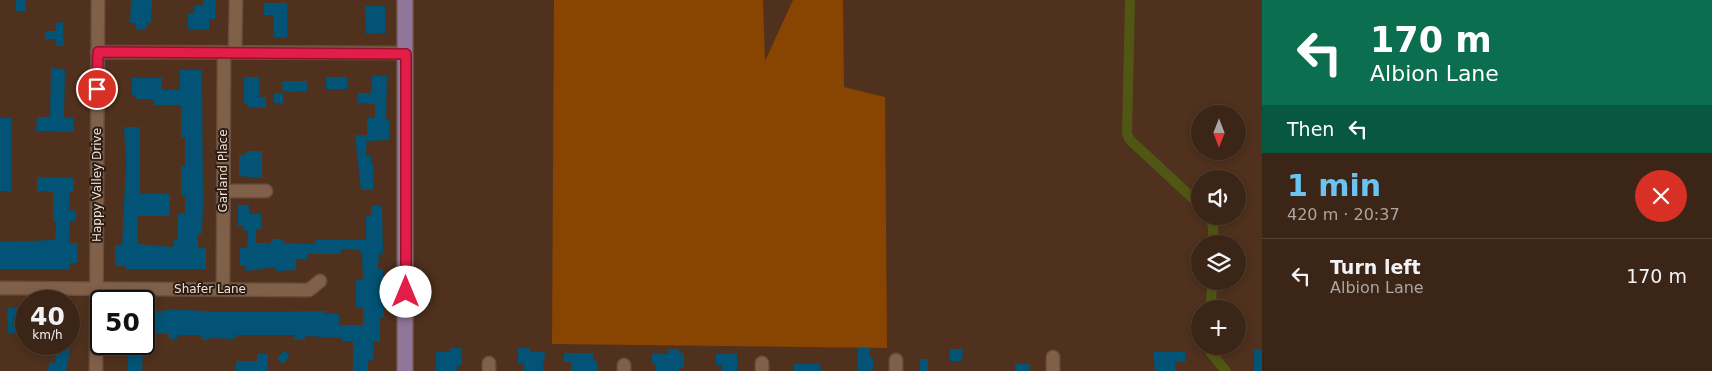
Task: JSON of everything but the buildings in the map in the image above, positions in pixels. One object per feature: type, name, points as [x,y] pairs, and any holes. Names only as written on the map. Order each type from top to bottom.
[{"type":"main road","points":[[405,0],[406,371]]},
{"type":"street","name":"Happy Valley Drive","points":[[96,371],[98,0]]},
{"type":"street","name":"Garland Place","points":[[223,289],[223,191],[230,52],[236,0]]},
{"type":"street","points":[[98,52],[406,54]]},
{"type":"street","points":[[223,191],[266,191]]},
{"type":"street","name":"Shafer Lane","points":[[0,288],[309,290],[320,281]]},
{"type":"street","points":[[1053,357],[1053,371]]},
{"type":"shaded area","points":[[554,0],[763,0],[765,61],[793,0],[843,0],[844,87],[885,97],[887,348],[552,344]]},
{"type":"waterway","points":[[1130,0],[1127,134],[1130,140],[1191,197]]},
{"type":"waterway","points":[[1213,225],[1213,235]]},
{"type":"waterway","points":[[1211,300],[1212,290]]},
{"type":"waterway","points":[[1213,355],[1226,371]]},
{"type":"route","points":[[97,89],[98,52],[406,54],[406,292]]}]
